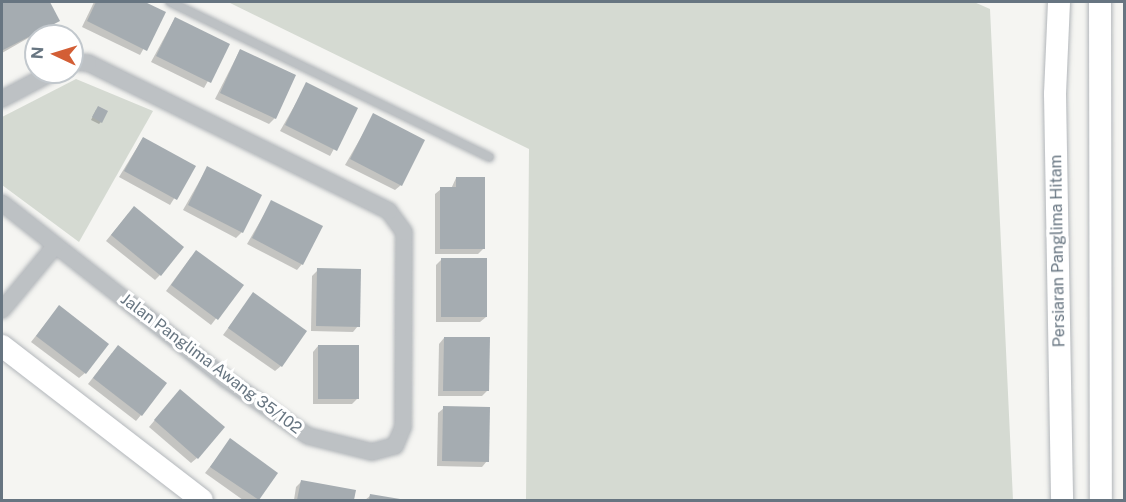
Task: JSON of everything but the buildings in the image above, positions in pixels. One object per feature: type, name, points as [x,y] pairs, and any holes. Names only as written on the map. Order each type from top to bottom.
[{"type":"main road","name":"Persiaran Panglima Hitam","points":[[1059,2],[1055,94],[1062,501]]},
{"type":"main road","points":[[1100,2],[1101,501]]},
{"type":"main road","points":[[2,346],[202,501]]},
{"type":"street","name":"Jalan Panglima Awang 35/102","points":[[2,203],[227,380],[308,436],[372,452],[395,446],[403,427],[404,232],[389,211],[84,63]]},
{"type":"street","points":[[2,99],[30,84]]},
{"type":"street","points":[[2,310],[55,246]]},
{"type":"lane","points":[[170,2],[489,157]]},
{"type":"shaded area","points":[[228,2],[974,2],[990,9],[1013,500],[526,500],[529,149]]},
{"type":"shaded area","points":[[84,82],[153,111],[79,242],[2,185],[2,117],[66,84]]}]
